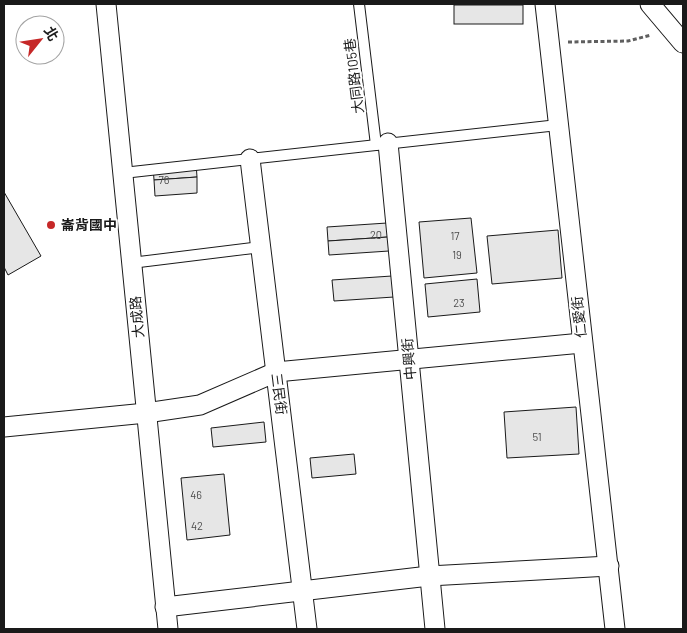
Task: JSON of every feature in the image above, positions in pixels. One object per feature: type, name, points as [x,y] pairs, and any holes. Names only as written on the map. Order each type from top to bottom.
[{"type":"street","name":"大成路","points":[[106,4],[168,629]]},
{"type":"street","name":"仁愛街","points":[[545,4],[615,629]]},
{"type":"street","points":[[650,4],[683,43]]},
{"type":"street","name":"中興街","points":[[382,144],[409,359],[429,576]]},
{"type":"street","name":"三民街","points":[[250,160],[308,629]]},
{"type":"street","points":[[4,428],[146,413],[200,405],[276,372],[582,343]]},
{"type":"street","points":[[166,607],[429,576],[609,566]]},
{"type":"street","points":[[429,576],[435,629]]},
{"type":"lane","name":"大同路105巷","points":[[359,4],[382,144]]},
{"type":"lane","points":[[123,174],[558,125]]},
{"type":"lane","points":[[132,262],[261,247]]},
{"type":"path","points":[[549,42],[628,42],[671,28]]},
{"type":"building","points":[[454,4],[523,5],[454,5]]},
{"type":"building","points":[[454,5],[523,5],[523,24],[454,24]]},
{"type":"building","points":[[196,163],[197,177],[154,180],[153,166]]},
{"type":"building","points":[[197,177],[197,193],[155,196],[154,180]]},
{"type":"building","points":[[4,192],[41,256],[8,275],[4,267]]},
{"type":"building","points":[[471,218],[477,273],[424,278],[419,222]]},
{"type":"building","points":[[387,223],[388,237],[328,241],[327,227]]},
{"type":"building","points":[[558,230],[562,278],[492,284],[487,236]]},
{"type":"building","points":[[388,237],[389,251],[329,255],[328,241]]},
{"type":"building","points":[[392,276],[394,297],[334,301],[332,280]]},
{"type":"building","points":[[477,279],[480,312],[428,317],[425,284]]},
{"type":"building","points":[[576,407],[579,454],[507,458],[504,412]]},
{"type":"building","points":[[264,422],[266,442],[213,447],[211,428]]},
{"type":"building","points":[[354,454],[356,474],[312,478],[310,458]]},
{"type":"building","points":[[224,474],[230,535],[187,540],[181,478]]},
{"type":"place","name":"崙背國中","points":[[51,225]]}]
